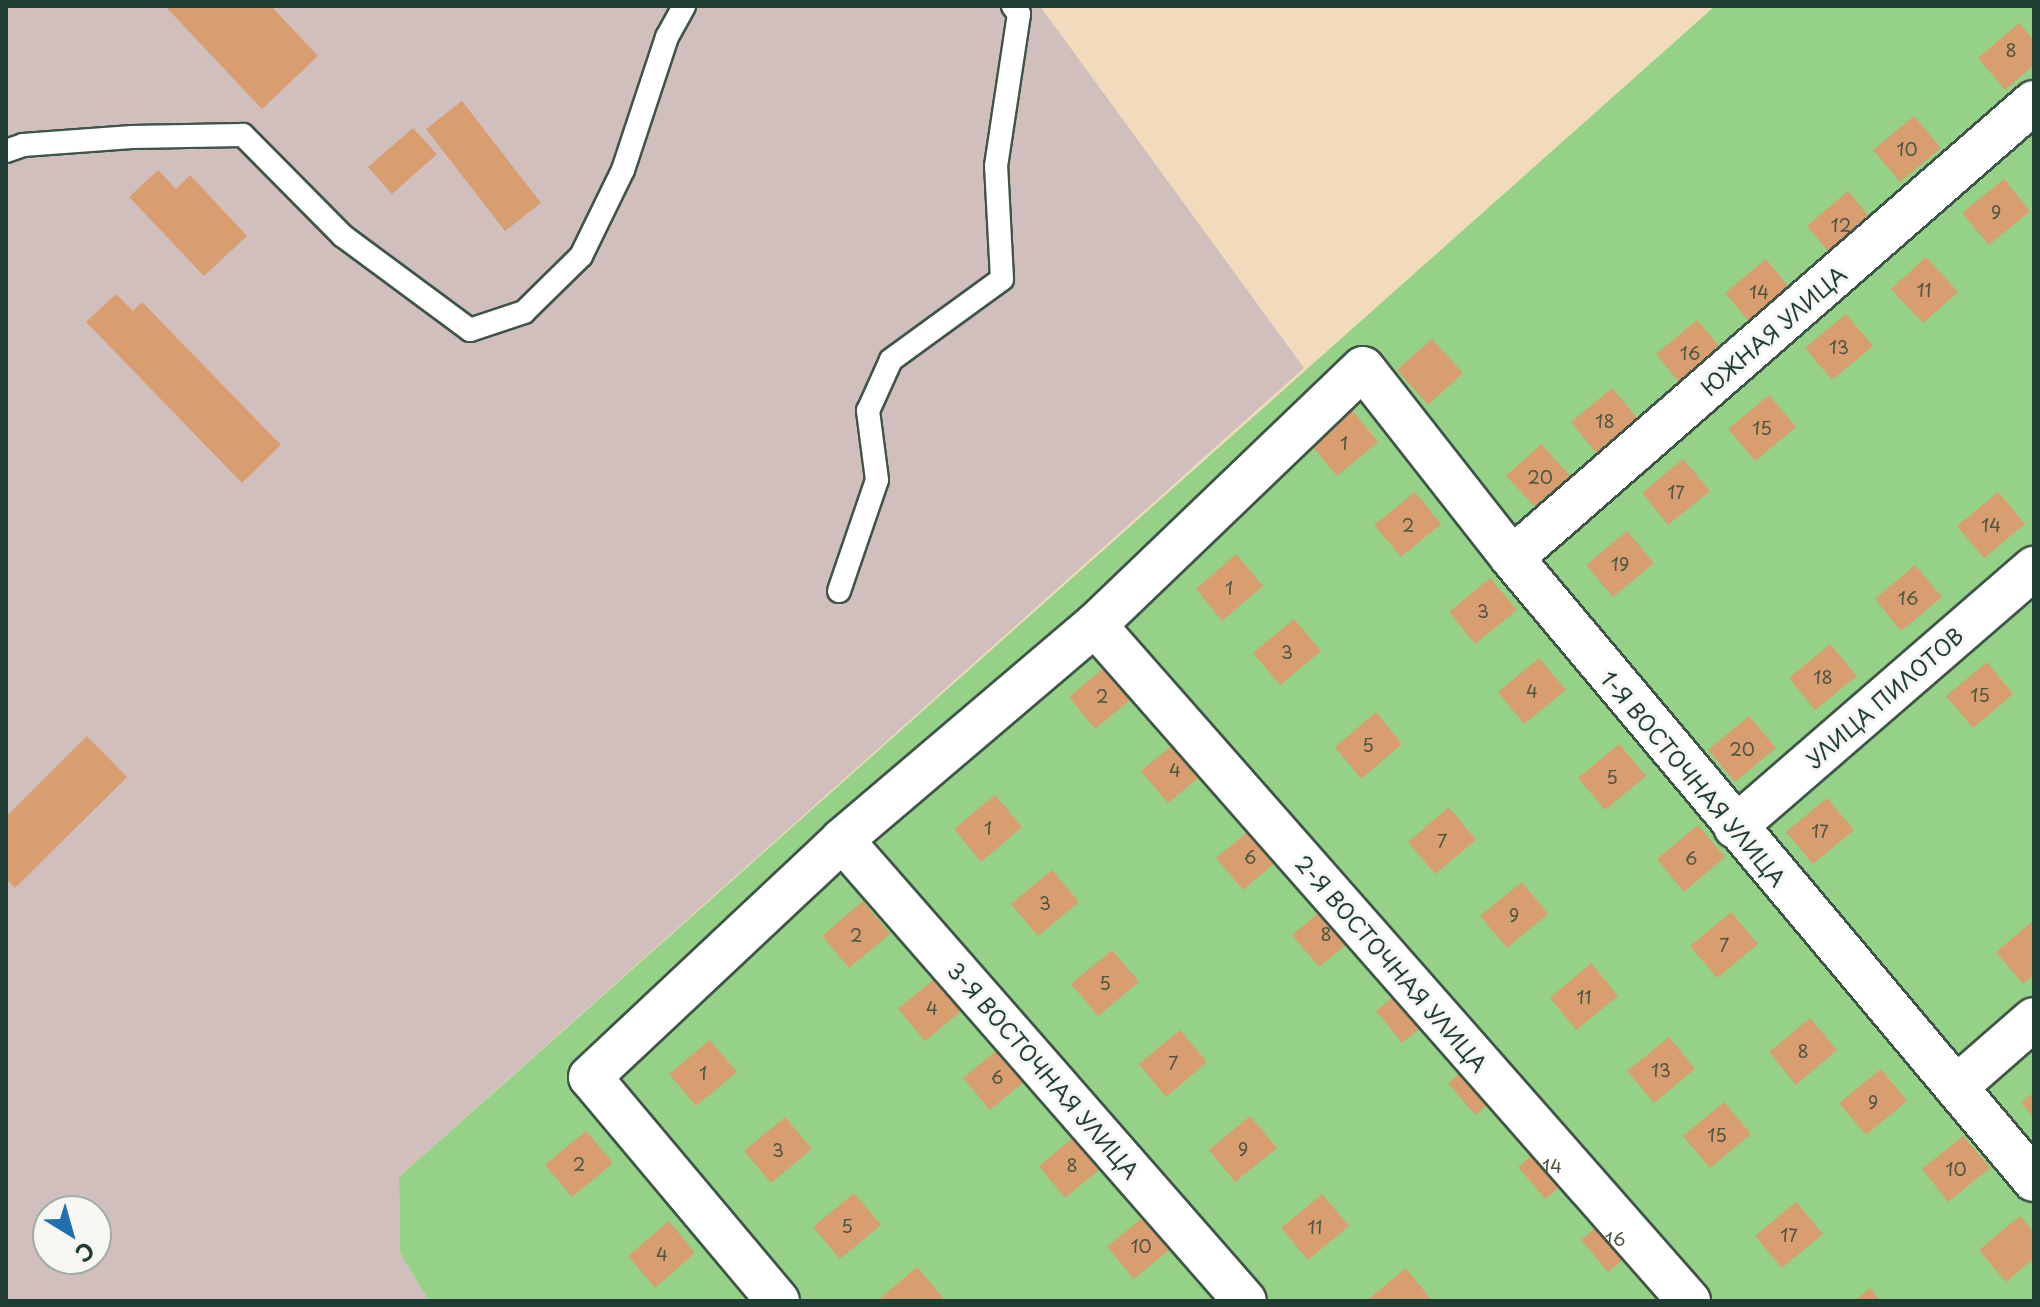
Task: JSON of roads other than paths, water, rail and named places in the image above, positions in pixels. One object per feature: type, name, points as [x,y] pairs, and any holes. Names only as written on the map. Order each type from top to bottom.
[{"type":"street","name":"ЮЖНАЯ УЛИЦА","points":[[1512,558],[2034,102]]},
{"type":"street","name":"1-Я ВОСТОЧНАЯ УЛИЦА","points":[[1095,625],[1363,368],[1512,558],[2034,1180]]},
{"type":"street","name":"УЛИЦА ПИЛОТОВ","points":[[1735,827],[2034,568]]},
{"type":"street","points":[[778,1301],[590,1077],[842,840],[1095,625]]},
{"type":"street","name":"2-Я ВОСТОЧНАЯ УЛИЦА","points":[[1095,625],[1689,1301]]},
{"type":"street","name":"3-Я ВОСТОЧНАЯ УЛИЦА","points":[[842,840],[1245,1301]]},
{"type":"street","points":[[1956,1087],[2034,1019]]},
{"type":"lane","points":[[6,151],[23,145],[116,138],[243,135],[343,236],[470,330],[524,312],[581,256],[623,170],[667,37],[684,6]]},
{"type":"lane","points":[[839,591],[877,480],[868,411],[891,360],[1002,279],[996,166],[1019,14],[1013,6]]}]
